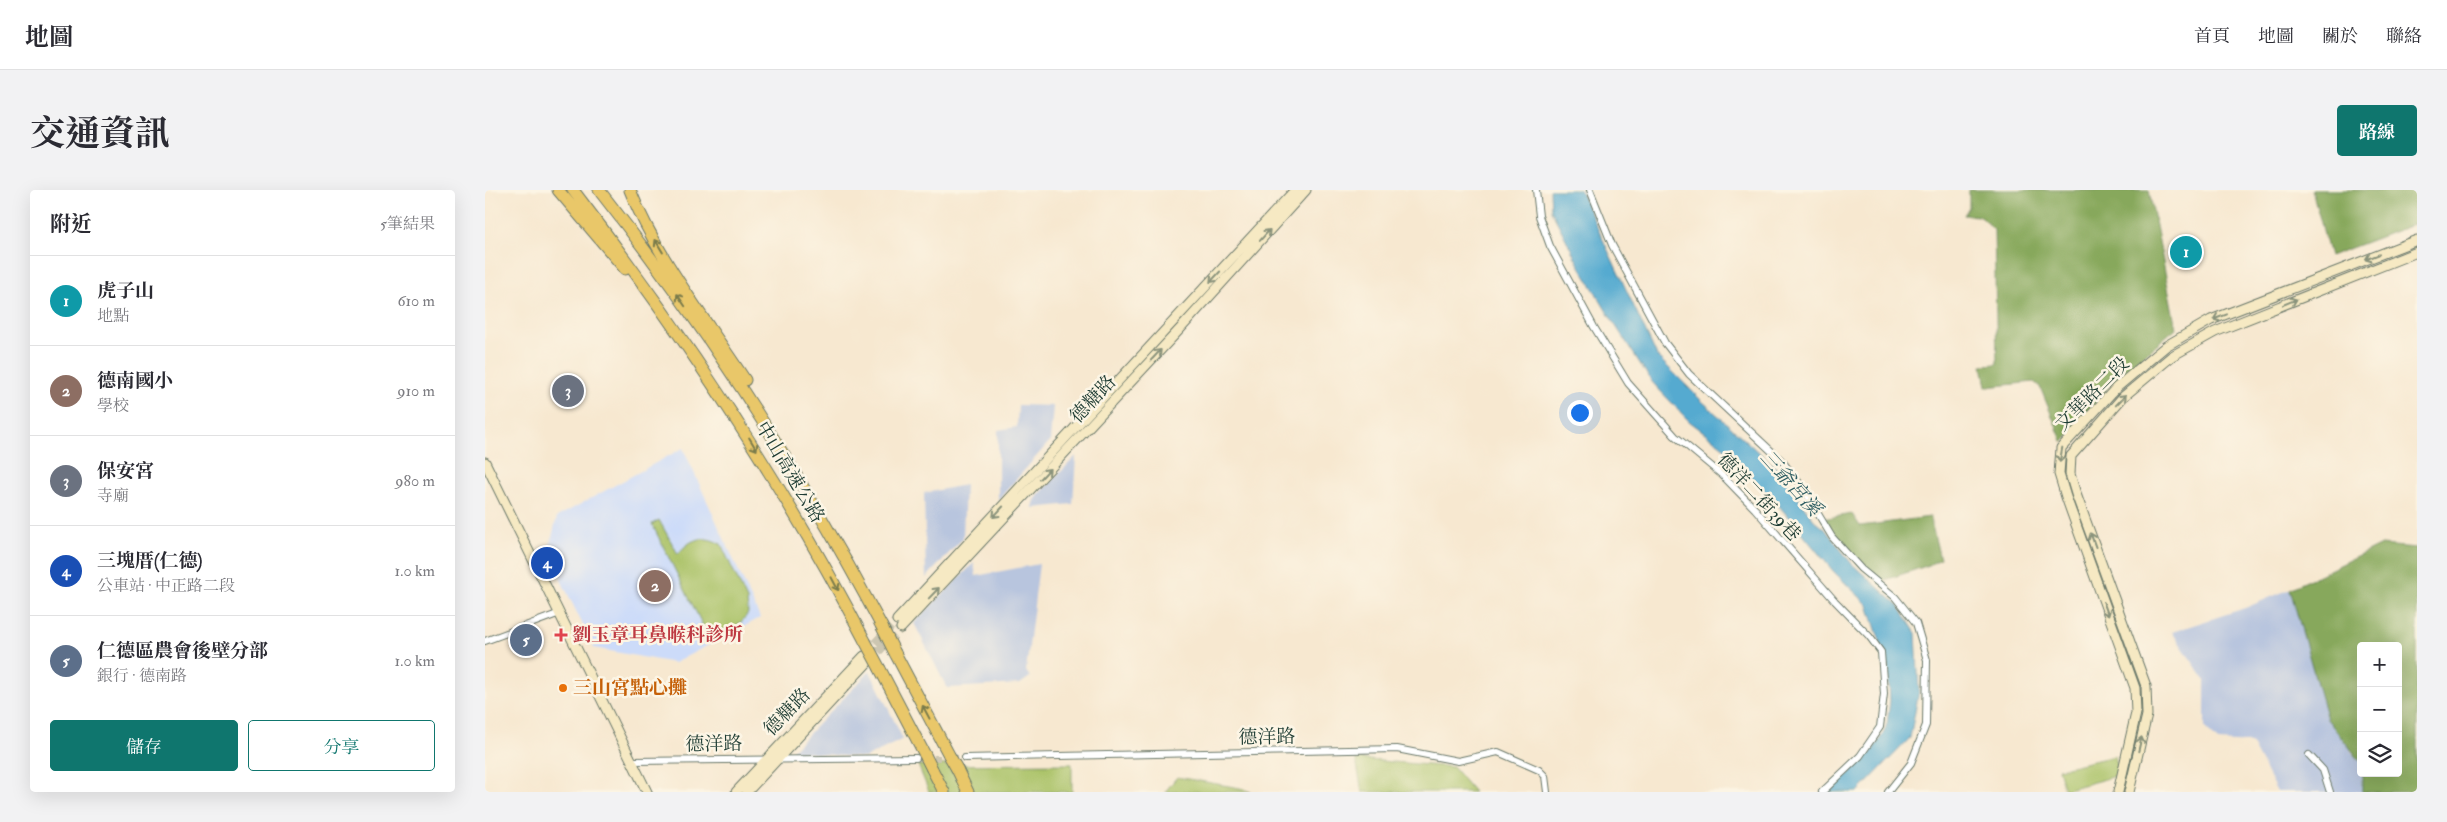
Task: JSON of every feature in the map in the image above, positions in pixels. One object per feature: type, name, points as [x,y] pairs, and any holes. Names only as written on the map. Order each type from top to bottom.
[{"type":"highway","points":[[558,190],[629,274],[729,418],[743,427]]},
{"type":"highway","name":"中山高速公路","points":[[573,190],[635,270],[743,427],[810,538],[880,669],[921,756],[933,769],[944,792]]},
{"type":"highway","name":"中山高速公路","points":[[599,190],[653,258],[754,407],[822,519],[881,625],[968,792]]},
{"type":"highway","points":[[630,190],[647,226],[674,271],[752,391],[754,407]]},
{"type":"street","name":"德糖路","points":[[1295,190],[899,624],[1181,328],[1306,190]]},
{"type":"street","name":"德洋二街39巷","points":[[1536,190],[1539,216],[1550,246],[1594,328],[1628,383],[1675,436],[1722,475],[1749,503],[1835,601],[1869,636],[1881,652],[1884,694],[1880,727],[1860,756],[1821,792]]},
{"type":"street","points":[[1590,190],[1612,245],[1665,343],[1689,374],[1782,461],[1800,484],[1831,537],[1861,569],[1895,597],[1916,623],[1927,660],[1926,725],[1915,756],[1888,792]]},
{"type":"street","name":"文華路二段","points":[[2118,791],[2136,713],[2135,688],[2066,497],[2059,474],[2061,448],[2116,388],[2166,346],[2211,320],[2417,240]]},
{"type":"street","name":"文華路二段","points":[[2129,792],[2147,715],[2146,686],[2076,494],[2070,474],[2071,456],[2123,397],[2172,356],[2215,332],[2417,252]]},
{"type":"street","points":[[485,462],[647,792]]},
{"type":"street","points":[[485,642],[560,613]]},
{"type":"street","name":"德糖路","points":[[735,792],[766,758],[865,659],[747,792]]},
{"type":"street","name":"德洋路","points":[[965,758],[1397,749],[1458,761],[1498,752],[1539,770],[1545,776],[1547,792]]},
{"type":"street","points":[[2309,755],[2323,770],[2330,792]]},
{"type":"street","name":"德洋路","points":[[632,761],[921,756]]},
{"type":"street","points":[[2118,791],[2129,792]]},
{"type":"shaded area","points":[[1018,405],[1053,406],[1050,441],[998,500],[998,430],[1017,427]]},
{"type":"shaded area","points":[[683,448],[760,618],[674,663],[594,648],[548,553],[557,517]]},
{"type":"shaded area","points":[[1076,456],[1073,504],[1033,508],[1034,500]]},
{"type":"shaded area","points":[[965,485],[963,538],[926,578],[924,493]]},
{"type":"shaded area","points":[[974,563],[976,576],[1039,564],[1026,671],[1030,677],[1020,684],[947,688],[914,623]]},
{"type":"shaded area","points":[[2290,589],[2351,751],[2357,758],[2357,777],[2362,777],[2362,792],[2277,792],[2251,743],[2218,741],[2205,728],[2205,680],[2172,632],[2245,608]]},
{"type":"shaded area","points":[[870,671],[903,739],[865,758],[792,751]]},
{"type":"green space","points":[[1969,190],[2149,190],[2176,328],[2111,383],[2063,443],[2040,387],[2034,382],[1986,387],[1982,365],[1997,364],[1994,230],[1980,216],[1964,215],[1969,207]]},
{"type":"green space","points":[[2312,190],[2417,190],[2417,223],[2330,256]]},
{"type":"green space","points":[[1852,514],[1860,526],[1930,517],[1940,559],[1929,565],[1879,582],[1861,567],[1822,519]]},
{"type":"green space","points":[[659,520],[678,554],[687,545],[697,540],[708,539],[721,544],[747,600],[748,613],[738,625],[725,630],[715,628],[717,634],[709,638],[652,524]]},
{"type":"green space","points":[[2381,545],[2417,548],[2417,792],[2362,792],[2362,777],[2402,777],[2402,642],[2357,642],[2357,757],[2327,719],[2290,589]]},
{"type":"green space","points":[[2115,756],[2120,775],[2064,790],[2058,769]]},
{"type":"green space","points":[[1356,759],[1453,767],[1474,792],[1362,792]]},
{"type":"green space","points":[[1072,764],[1072,792],[929,792],[918,765]]},
{"type":"green space","points":[[1177,777],[1240,788],[1251,792],[1165,792]]},
{"type":"water","points":[[1550,190],[1580,190],[1657,356],[1703,402],[1776,468],[1814,520],[1825,529],[1852,564],[1899,606],[1916,633],[1919,691],[1910,738],[1858,792],[1829,792],[1872,751],[1887,724],[1890,701],[1888,666],[1868,605],[1834,572],[1780,507],[1721,445],[1689,421],[1652,382],[1578,263],[1551,210]]},
{"type":"tunnel","points":[[866,653],[897,620]]},
{"type":"tunnel","points":[[869,661],[901,628]]},
{"type":"tunnel","points":[[916,758],[965,758]]},
{"type":"place","name":"虎子山","points":[[2186,252]]},
{"type":"place","name":"保安宮","points":[[568,391]]},
{"type":"place","name":"三塊厝(仁德)","points":[[547,563]]},
{"type":"place","name":"德南國小","points":[[655,586]]},
{"type":"place","name":"劉玉章耳鼻喉科診所","points":[[561,635]]},
{"type":"place","name":"仁德區農會後壁分部","points":[[526,640]]},
{"type":"place","name":"三山宮點心攤","points":[[563,688]]},
{"type":"water label","name":"三爺宮溪","points":[[1791,483]]}]
